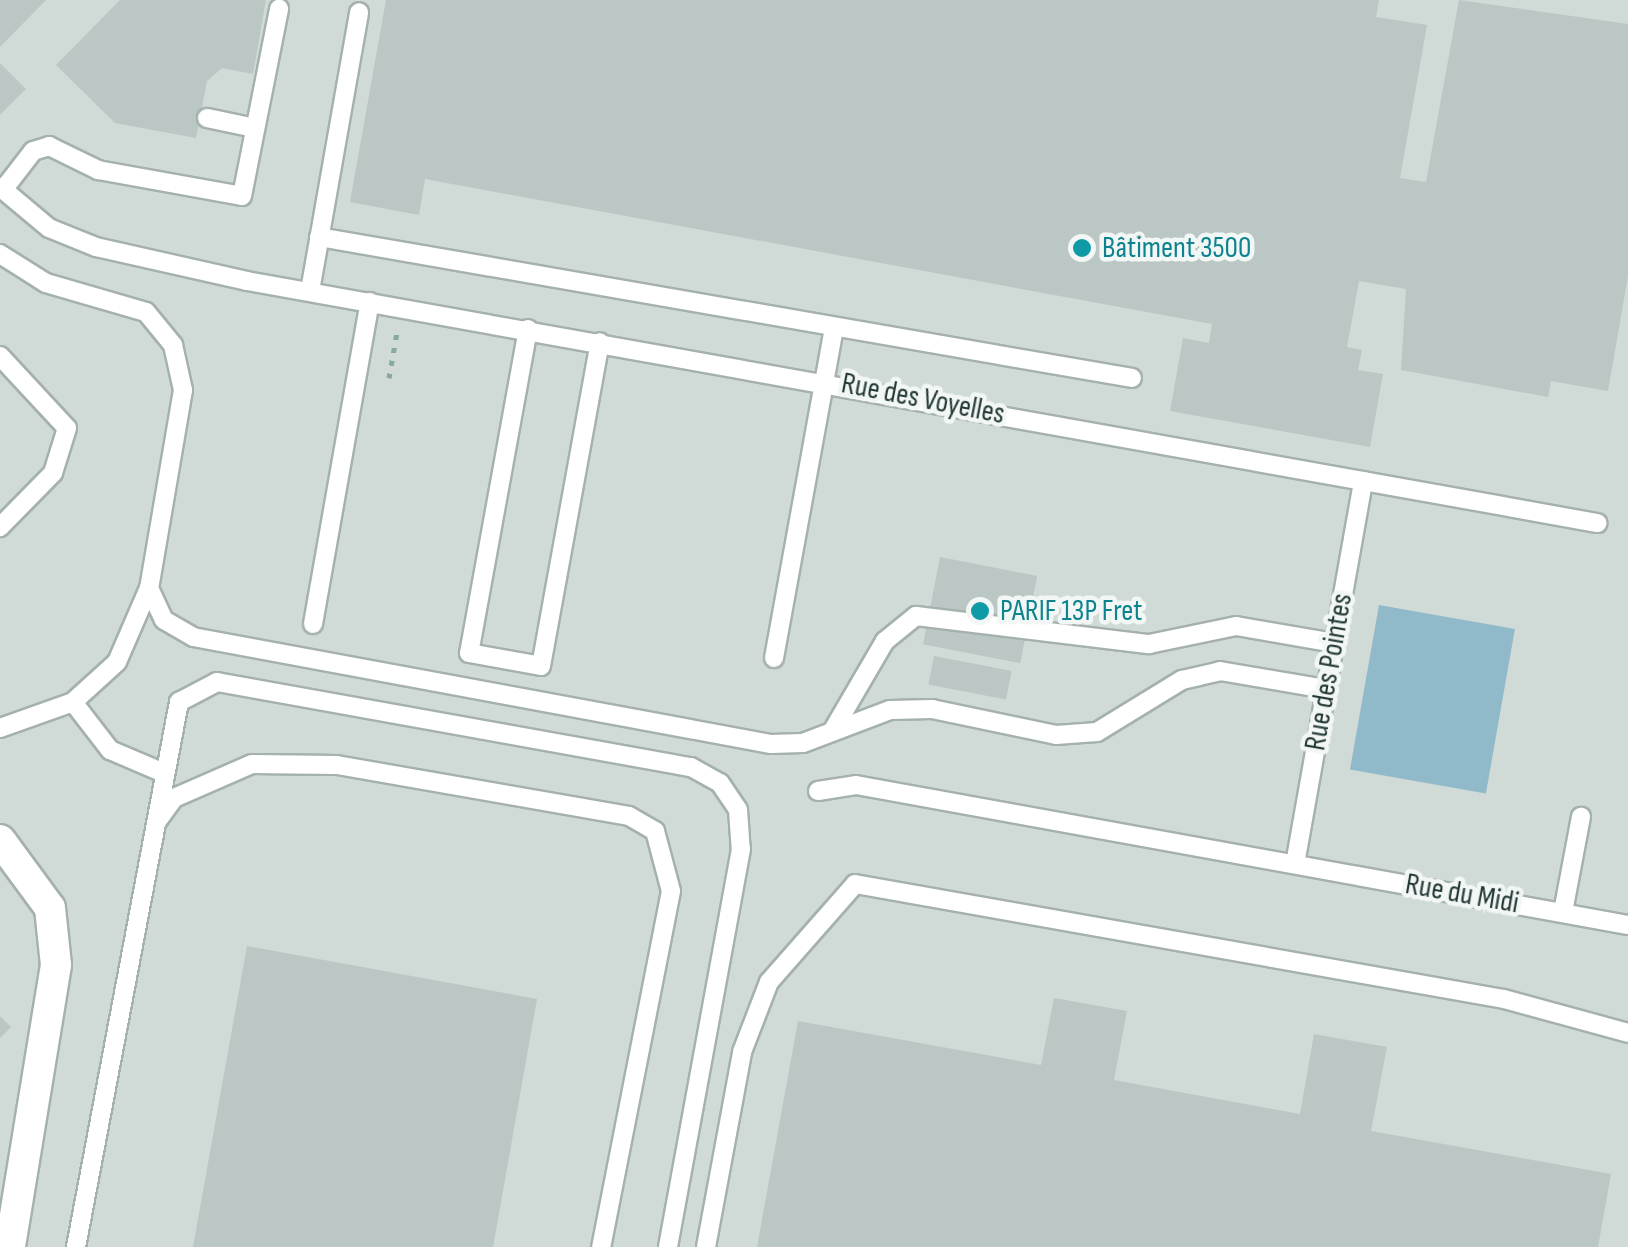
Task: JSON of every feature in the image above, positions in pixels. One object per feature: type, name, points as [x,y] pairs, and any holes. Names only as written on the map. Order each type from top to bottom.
[{"type":"street","points":[[0,840],[50,908],[56,965],[10,1247]]},
{"type":"lane","points":[[1,189],[33,151],[49,146],[98,170],[242,196],[279,9]]},
{"type":"lane","points":[[310,291],[359,12]]},
{"type":"lane","points":[[208,118],[255,128]]},
{"type":"lane","name":"Rue des Voyelles","points":[[1,189],[48,228],[96,247],[247,280],[823,380],[1597,523]]},
{"type":"lane","points":[[319,237],[1132,378]]},
{"type":"lane","points":[[0,254],[46,283],[146,312],[173,345],[183,390],[149,588],[117,662],[73,702],[0,728]]},
{"type":"lane","points":[[313,624],[370,302]]},
{"type":"lane","points":[[774,658],[834,326]]},
{"type":"lane","points":[[528,329],[469,653],[541,666],[600,342]]},
{"type":"lane","points":[[0,356],[67,428],[53,473],[0,527]]},
{"type":"lane","name":"Rue des Pointes","points":[[1295,864],[1362,481]]},
{"type":"lane","points":[[149,588],[164,620],[193,637],[770,744],[833,730],[890,710],[932,709],[1056,735],[1097,732],[1182,680],[1220,671],[1326,690]]},
{"type":"lane","points":[[833,730],[885,641],[916,616],[965,615],[1130,643],[1236,626],[1334,643]]},
{"type":"lane","points":[[76,1247],[179,702],[216,682],[692,767],[720,783],[738,810],[741,848],[668,1247]]},
{"type":"lane","points":[[73,702],[110,750],[164,773]]},
{"type":"lane","points":[[155,824],[198,784],[252,764],[303,764],[629,816],[655,830],[671,891],[601,1247]]},
{"type":"lane","name":"Rue du Midi","points":[[818,791],[856,785],[1628,925]]},
{"type":"lane","points":[[1562,912],[1581,816]]},
{"type":"lane","points":[[706,1247],[742,1052],[769,982],[855,884],[1504,1000],[1628,1033]]},
{"type":"shaded area","points":[[0,0],[1628,0],[1628,1247],[0,1247]]},
{"type":"water","points":[[1379,605],[1515,629],[1486,793],[1350,769]]},
{"type":"building","points":[[0,0],[46,0],[0,47]]},
{"type":"building","points":[[120,0],[266,0],[253,74],[222,68],[207,81],[196,138],[115,123],[56,65]]},
{"type":"building","name":"Bâtiment 3500","points":[[386,0],[1379,0],[1376,17],[1427,25],[1400,178],[1426,182],[1459,0],[1628,24],[1628,276],[1608,391],[1551,381],[1548,397],[1401,370],[1406,289],[1359,281],[1347,347],[1362,350],[1358,370],[1383,374],[1370,447],[1170,411],[1183,338],[1209,343],[1212,324],[425,179],[419,215],[350,202]]},
{"type":"building","points":[[0,63],[26,89],[0,115]]},
{"type":"building","name":"PARIF 13P Fret","points":[[940,557],[1037,576],[1020,663],[923,644]]},
{"type":"building","points":[[934,656],[1012,671],[1006,700],[928,684]]},
{"type":"building","points":[[247,946],[537,999],[493,1247],[193,1247]]},
{"type":"building","points":[[1054,998],[1127,1011],[1114,1080],[1300,1114],[1314,1034],[1387,1047],[1371,1131],[1611,1174],[1598,1247],[757,1247],[798,1021],[1041,1065]]},
{"type":"building","points":[[0,1016],[11,1027],[0,1038]]},
{"type":"place","name":"Bâtiment 3500","points":[[1082,248]]},
{"type":"place","name":"PARIF 13P Fret","points":[[980,611]]}]
